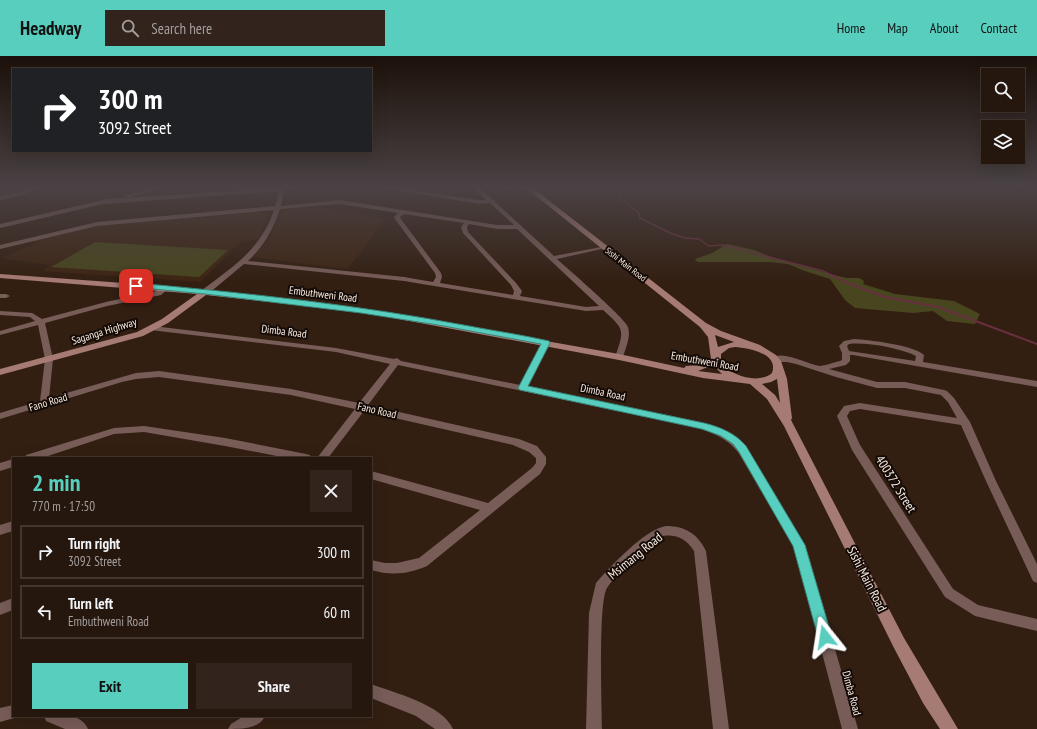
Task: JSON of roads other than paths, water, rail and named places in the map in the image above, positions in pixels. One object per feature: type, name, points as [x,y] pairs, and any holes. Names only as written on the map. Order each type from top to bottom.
[{"type":"street","points":[[0,226],[28,219]]},
{"type":"street","points":[[0,247],[97,224],[149,219]]},
{"type":"street","points":[[205,292],[242,262],[266,235],[272,219]]},
{"type":"street","points":[[398,219],[438,273],[439,277],[436,284]]},
{"type":"street","points":[[446,219],[502,228],[520,227]]},
{"type":"street","points":[[512,219],[623,324],[626,330],[620,356]]},
{"type":"street","name":"Sishi Main Road","points":[[569,219],[703,325],[718,333],[757,347]]},
{"type":"street","points":[[467,223],[464,227],[465,232],[514,284],[518,291],[516,297]]},
{"type":"street","points":[[554,258],[604,247]]},
{"type":"street","points":[[242,262],[360,274],[436,284],[586,309],[606,307]]},
{"type":"street","name":"Embuthweni Road","points":[[0,276],[165,288],[369,311],[620,356],[703,375],[764,381],[772,378],[777,373],[777,363]]},
{"type":"street","points":[[0,333],[106,304],[158,293],[165,288]]},
{"type":"street","name":"Saganga Highway","points":[[0,372],[125,338],[153,328],[183,309],[205,292]]},
{"type":"street","points":[[0,313],[32,315],[41,322],[49,359],[44,403]]},
{"type":"street","name":"Sishi Main Road","points":[[703,325],[712,337],[715,358],[725,372],[748,380],[771,397],[789,426],[900,643],[929,697],[950,729]]},
{"type":"street","name":"Dimba Road","points":[[153,328],[336,350],[397,361],[704,426],[724,433],[736,442],[742,449],[799,545],[850,729]]},
{"type":"street","points":[[523,388],[546,343]]},
{"type":"street","name":"Embuthweni Road","points":[[663,365],[699,368],[715,358],[719,349],[730,344],[746,344],[757,347]]},
{"type":"street","points":[[757,347],[767,352],[777,363],[793,360],[877,385],[905,385],[944,393],[951,400],[965,422],[990,480],[1037,577]]},
{"type":"street","points":[[818,368],[828,368],[843,363],[846,361],[846,353],[853,353],[1037,384]]},
{"type":"street","points":[[323,457],[397,361]]},
{"type":"street","name":"Sishi Main Road","points":[[777,363],[783,379],[783,398],[789,426]]},
{"type":"street","name":"Fano Road","points":[[0,416],[120,380],[136,376],[159,374],[291,392],[362,407],[515,442],[534,449],[541,457],[540,467],[423,562],[408,568],[395,570],[372,565]]},
{"type":"street","name":"400372 Street","points":[[965,422],[860,406],[847,408],[842,416],[856,447],[949,593],[975,610],[1037,625]]},
{"type":"street","points":[[33,457],[114,431],[144,430],[225,442],[301,457]]},
{"type":"street","points":[[0,467],[12,463]]},
{"type":"street","points":[[372,476],[490,508]]},
{"type":"street","points":[[0,530],[12,526]]},
{"type":"street","name":"Msimang Road","points":[[594,729],[596,613],[600,587],[619,566],[660,532],[668,530],[676,531],[692,539],[700,551],[721,729]]},
{"type":"street","points":[[0,609],[12,604]]},
{"type":"street","points":[[372,691],[425,713],[441,723],[445,729]]},
{"type":"street","points":[[0,715],[12,712]]},
{"type":"street","points":[[54,717],[80,729]]},
{"type":"street","points":[[236,729],[256,717]]},
{"type":"waterway","points":[[643,219],[670,233],[685,238],[699,239],[709,246],[723,245],[823,271],[847,283],[885,297],[938,307],[1037,344]]}]
